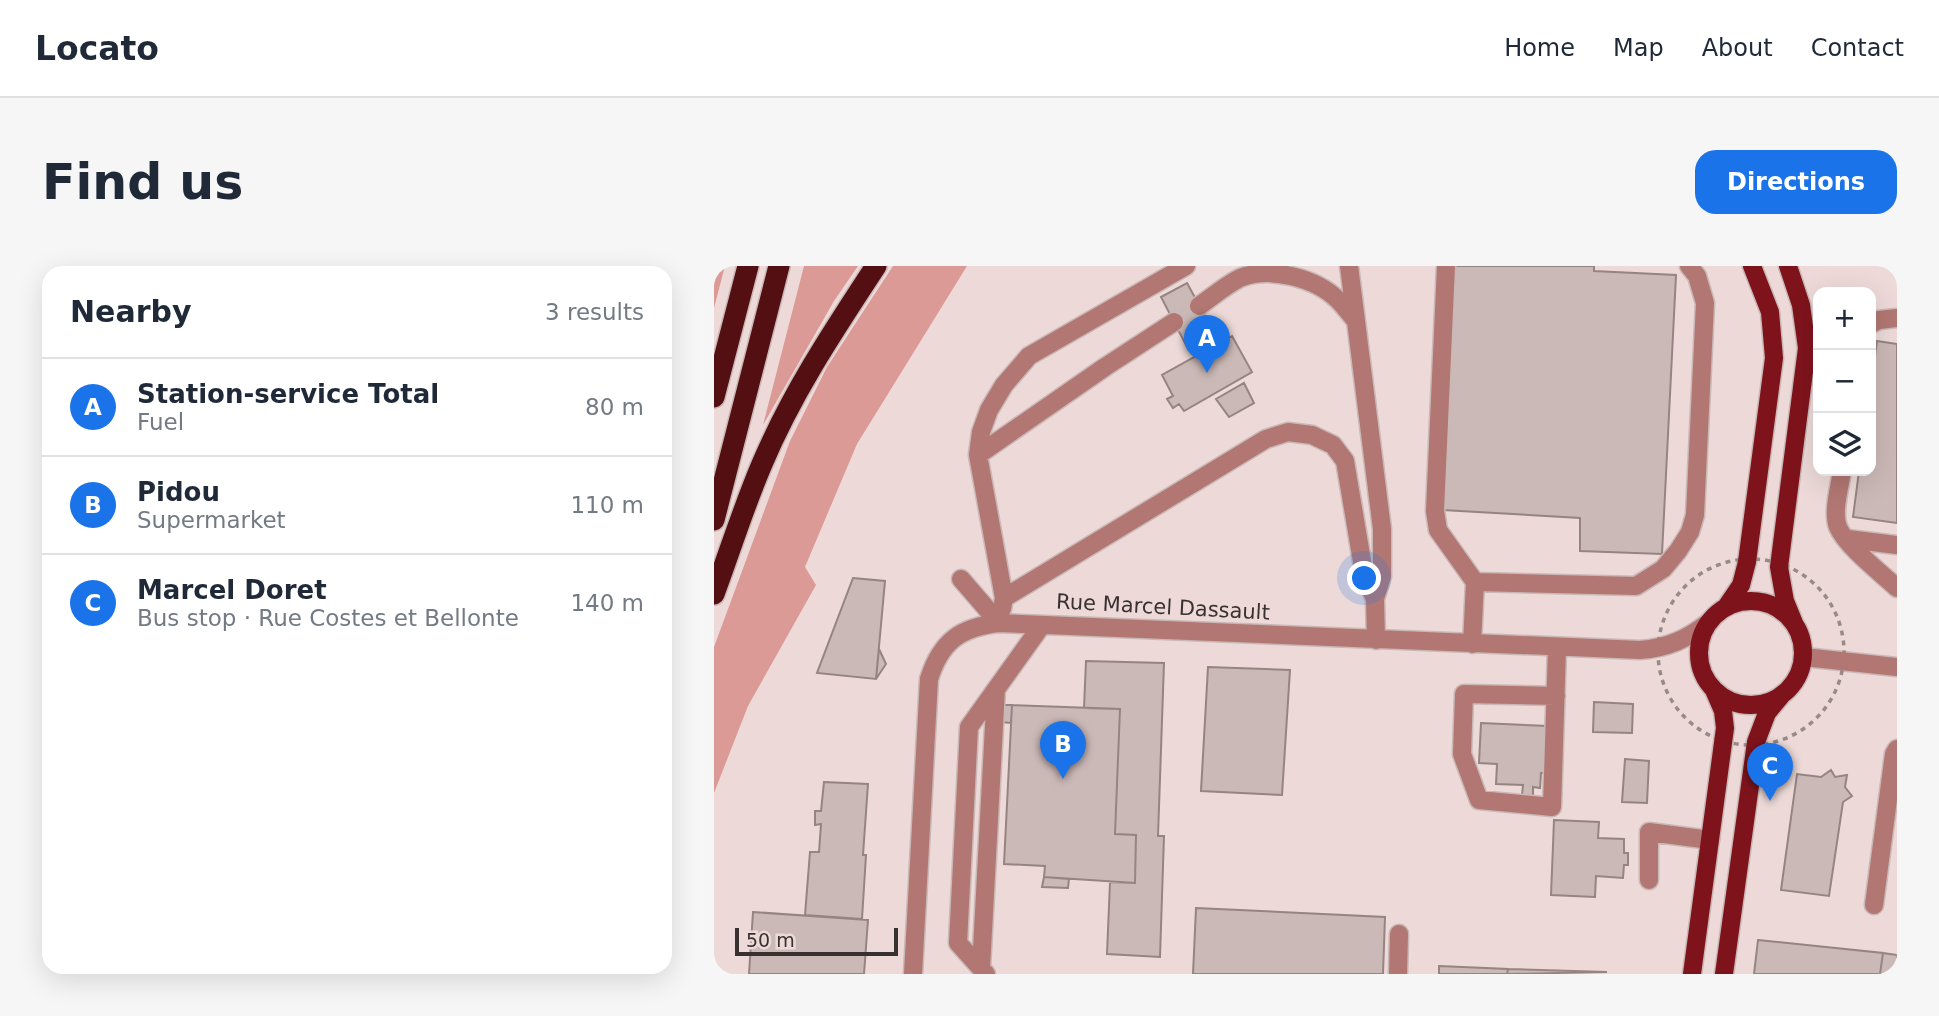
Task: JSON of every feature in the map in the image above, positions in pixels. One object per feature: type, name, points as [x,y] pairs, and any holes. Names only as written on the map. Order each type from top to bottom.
[{"type":"highway","points":[[714,397],[748,266]]},
{"type":"highway","points":[[714,520],[779,266]]},
{"type":"highway","points":[[714,594],[761,464],[816,358],[876,266]]},
{"type":"main road","points":[[1692,974],[1724,738],[1723,711],[1704,675],[1700,660],[1702,636],[1709,622],[1726,607],[1741,585],[1747,562],[1774,358],[1770,312],[1752,266]]},
{"type":"main road","points":[[1724,974],[1756,742],[1767,713],[1797,678],[1804,657],[1801,636],[1785,601],[1779,567],[1807,348],[1801,305],[1788,266]]},
{"type":"main road","points":[[1726,607],[1748,600],[1763,602],[1784,612],[1794,623]]},
{"type":"main road","points":[[1713,688],[1732,701],[1747,704],[1762,704],[1782,695]]},
{"type":"street","points":[[999,623],[1004,598],[978,455],[981,432],[989,410],[1004,385],[1029,356],[1186,266]]},
{"type":"street","points":[[1349,266],[1382,529],[1382,576],[1375,598],[1376,640]]},
{"type":"street","points":[[1446,266],[1435,511],[1438,530],[1475,582],[1472,644]]},
{"type":"street","points":[[1475,582],[1636,586],[1663,569],[1678,551],[1690,532],[1695,515],[1705,303],[1697,276],[1689,266]]},
{"type":"street","points":[[1199,306],[1242,277],[1264,272],[1287,274],[1312,282],[1337,299],[1356,321]]},
{"type":"street","points":[[1876,322],[1897,318]]},
{"type":"street","points":[[978,455],[1174,322]]},
{"type":"street","points":[[1004,598],[1266,439],[1288,432],[1312,435],[1333,445],[1345,461],[1364,573],[1375,598]]},
{"type":"street","points":[[1841,476],[1838,526],[1847,539],[1897,588]]},
{"type":"street","points":[[1847,539],[1897,545]]},
{"type":"street","points":[[961,579],[999,623]]},
{"type":"street","name":"Rue Marcel Dassault","points":[[913,974],[929,679],[938,657],[955,636],[970,628],[999,623],[1640,650],[1660,648],[1686,639],[1709,622]]},
{"type":"street","points":[[984,971],[958,943],[969,727],[1042,625]]},
{"type":"street","points":[[1556,696],[1464,694],[1462,754],[1479,800],[1552,807],[1556,696],[1557,648]]},
{"type":"street","points":[[1804,657],[1897,667]]},
{"type":"street","points":[[984,971],[996,689]]},
{"type":"street","points":[[1874,905],[1894,754],[1897,749]]},
{"type":"street","points":[[1649,880],[1649,832],[1710,840]]},
{"type":"street","points":[[1398,974],[1399,934]]},
{"type":"path","points":[[1729,560],[1747,562],[1799,570],[1827,601],[1841,628],[1845,662],[1838,688],[1822,714],[1803,731],[1775,745],[1705,735],[1672,703],[1660,672],[1662,630],[1667,610],[1684,587],[1714,565],[1729,560]]},
{"type":"shaded area","points":[[714,266],[725,266],[714,308]]},
{"type":"shaded area","points":[[804,266],[858,266],[834,301],[763,425]]},
{"type":"shaded area","points":[[893,266],[967,266],[857,444],[805,567],[816,585],[748,706],[714,793],[714,647],[790,441],[827,367]]},
{"type":"building","points":[[1455,266],[1594,266],[1594,271],[1676,275],[1662,554],[1580,551],[1580,518],[1443,510]]},
{"type":"building","points":[[1187,283],[1215,334],[1188,349],[1161,297]]},
{"type":"building","points":[[1232,336],[1252,372],[1184,411],[1179,404],[1173,408],[1167,399],[1173,396],[1162,375]]},
{"type":"building","points":[[1877,341],[1897,344],[1897,523],[1853,517],[1858,476],[1876,476]]},
{"type":"building","points":[[1244,383],[1254,403],[1229,417],[1216,399]]},
{"type":"building","points":[[853,578],[885,581],[876,679],[817,673]]},
{"type":"building","points":[[879,649],[886,664],[876,679]]},
{"type":"building","points":[[1086,661],[1164,663],[1158,836],[1164,836],[1160,957],[1107,954],[1110,882],[1135,883],[1136,835],[1115,834],[1120,709],[1084,708]]},
{"type":"building","points":[[1208,667],[1290,670],[1282,795],[1201,791]]},
{"type":"building","points":[[1594,702],[1633,704],[1632,733],[1593,732]]},
{"type":"building","points":[[1003,705],[1012,705],[1011,723],[1001,722]]},
{"type":"building","points":[[1012,705],[1120,709],[1115,834],[1136,835],[1135,883],[1044,877],[1045,866],[1004,864]]},
{"type":"building","points":[[1481,723],[1548,726],[1546,773],[1541,773],[1540,788],[1533,787],[1533,796],[1522,795],[1523,785],[1496,784],[1497,764],[1479,763]]},
{"type":"building","points":[[1625,759],[1649,761],[1647,803],[1622,802]]},
{"type":"building","points":[[1831,770],[1835,777],[1847,775],[1845,787],[1852,796],[1843,802],[1829,896],[1781,890],[1797,774],[1821,777]]},
{"type":"building","points":[[824,782],[868,784],[862,919],[805,915],[810,852],[819,852],[821,824],[815,825],[815,811],[821,811]]},
{"type":"building","points":[[1554,820],[1599,822],[1598,838],[1624,839],[1624,853],[1628,853],[1628,865],[1624,865],[1623,878],[1596,876],[1595,897],[1551,895]]},
{"type":"building","points":[[1044,877],[1069,879],[1068,888],[1042,887]]},
{"type":"building","points":[[1196,908],[1385,917],[1383,974],[1193,974]]},
{"type":"building","points":[[753,912],[868,920],[864,974],[749,974]]},
{"type":"building","points":[[1758,940],[1883,953],[1880,974],[1754,974]]},
{"type":"building","points":[[1883,953],[1897,955],[1897,974],[1880,974]]},
{"type":"building","points":[[1439,966],[1508,969],[1507,974],[1439,974]]},
{"type":"building","points":[[1508,969],[1607,972],[1507,974]]},
{"type":"tunnel","points":[[1174,322],[1199,306]]},
{"type":"place","name":"Station-service Total","points":[[1207,373]]},
{"type":"place","name":"Pidou","points":[[1063,779]]},
{"type":"place","name":"Marcel Doret","points":[[1770,801]]}]
